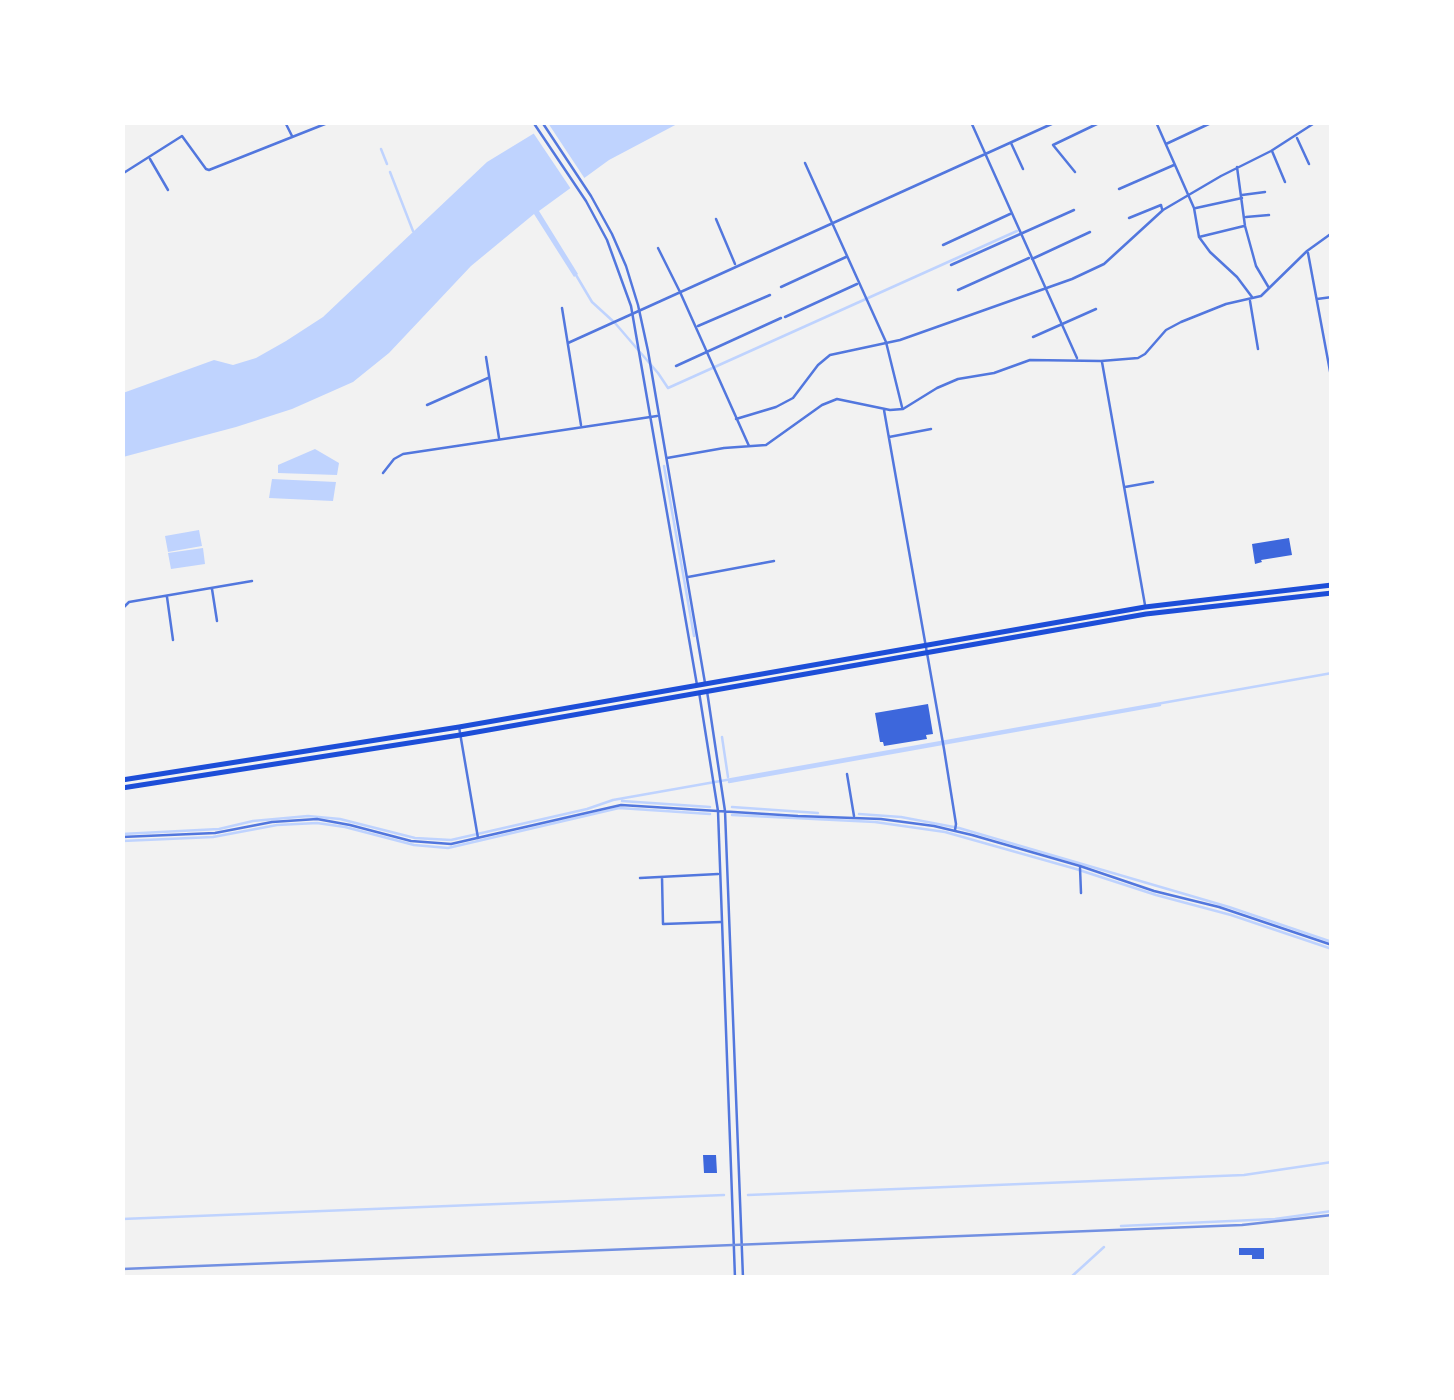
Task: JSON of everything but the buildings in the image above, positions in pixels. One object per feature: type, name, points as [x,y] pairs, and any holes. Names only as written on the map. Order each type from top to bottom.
[{"type":"highway","points":[[122,788],[459,731],[705,682],[1146,610],[1332,585]]},
{"type":"highway","points":[[1146,610],[1332,593]]},
{"type":"highway","points":[[122,780],[699,694],[926,648]]},
{"type":"street","points":[[285,122],[292,138]]},
{"type":"street","points":[[533,122],[607,240],[631,306],[646,381],[718,811],[735,1278]]},
{"type":"street","points":[[542,122],[591,196],[626,266],[653,380],[725,811],[743,1278]]},
{"type":"street","points":[[971,122],[1078,361]]},
{"type":"street","points":[[568,343],[1056,122]]},
{"type":"street","points":[[1075,172],[1053,145],[1101,122]]},
{"type":"street","points":[[1156,122],[1194,208],[1200,236],[1251,299],[1258,349]]},
{"type":"street","points":[[1166,144],[1213,122]]},
{"type":"street","points":[[736,419],[793,398],[830,354],[900,340],[1104,264],[1163,210],[1316,122]]},
{"type":"street","points":[[122,174],[182,136],[209,170],[329,123]]},
{"type":"street","points":[[1296,136],[1308,164]]},
{"type":"street","points":[[1011,143],[1022,168]]},
{"type":"street","points":[[1271,150],[1285,182]]},
{"type":"street","points":[[150,158],[168,190]]},
{"type":"street","points":[[805,163],[886,342],[902,408]]},
{"type":"street","points":[[1120,190],[1175,164]]},
{"type":"street","points":[[1237,167],[1245,226],[1256,266],[1270,290]]},
{"type":"street","points":[[1194,208],[1265,192]]},
{"type":"street","points":[[1129,218],[1161,204],[1163,210]]},
{"type":"street","points":[[951,265],[1074,210]]},
{"type":"street","points":[[943,245],[1012,213]]},
{"type":"street","points":[[1244,217],[1269,215]]},
{"type":"street","points":[[716,219],[736,266]]},
{"type":"street","points":[[1200,236],[1245,226]]},
{"type":"street","points":[[958,290],[1090,232]]},
{"type":"street","points":[[666,458],[773,441],[831,401],[902,408],[958,379],[994,374],[1030,360],[1138,358],[1166,330],[1181,322],[1270,290],[1307,252],[1332,234]]},
{"type":"street","points":[[658,248],[749,447]]},
{"type":"street","points":[[1307,252],[1332,382]]},
{"type":"street","points":[[781,287],[847,256]]},
{"type":"street","points":[[676,366],[858,284]]},
{"type":"street","points":[[695,327],[770,295]]},
{"type":"street","points":[[1316,299],[1332,296]]},
{"type":"street","points":[[562,308],[582,427]]},
{"type":"street","points":[[1033,337],[1096,309]]},
{"type":"street","points":[[486,357],[500,440]]},
{"type":"street","points":[[1101,361],[1146,610]]},
{"type":"street","points":[[428,405],[489,377]]},
{"type":"street","points":[[883,408],[954,830]]},
{"type":"street","points":[[383,472],[403,454],[659,416]]},
{"type":"street","points":[[889,437],[931,430]]},
{"type":"street","points":[[1124,487],[1153,482]]},
{"type":"street","points":[[687,577],[774,561]]},
{"type":"street","points":[[122,609],[129,602],[252,581]]},
{"type":"street","points":[[212,588],[218,621]]},
{"type":"street","points":[[166,596],[172,640]]},
{"type":"street","points":[[459,731],[478,839]]},
{"type":"street","points":[[847,774],[854,818]]},
{"type":"street","points":[[122,838],[215,833],[272,822],[316,820],[425,843],[450,844],[621,804],[907,822],[954,830],[1080,866],[1332,946]]},
{"type":"street","points":[[1080,866],[1081,893]]},
{"type":"street","points":[[640,878],[720,874]]},
{"type":"street","points":[[662,877],[663,924],[722,922]]},
{"type":"water","points":[[551,123],[679,123],[609,160],[539,211],[578,274],[574,277],[534,214],[471,266],[389,353],[353,382],[292,409],[123,457],[123,393],[214,360],[233,365],[256,358],[286,341],[323,317],[487,162]]},
{"type":"water","points":[[315,449],[339,463],[337,475],[278,473],[278,465]]},
{"type":"water","points":[[272,479],[336,482],[333,501],[269,498]]},
{"type":"water","points":[[199,530],[202,546],[168,552],[165,536]]},
{"type":"water","points":[[203,548],[205,564],[171,569],[168,553]]},
{"type":"pier","points":[[540,122],[548,123],[587,182],[573,192],[530,128]]},
{"type":"waterway","points":[[381,149],[387,164]]},
{"type":"waterway","points":[[390,172],[413,231]]},
{"type":"waterway","points":[[576,275],[592,302],[615,323],[668,388],[1017,231]]},
{"type":"waterway","points":[[664,466],[694,636]]},
{"type":"waterway","points":[[122,834],[219,829],[253,821],[308,816],[340,819],[415,838],[451,840],[613,800],[1332,673]]},
{"type":"waterway","points":[[729,782],[1160,705]]},
{"type":"waterway","points":[[722,737],[728,777]]},
{"type":"waterway","points":[[622,801],[710,807]]},
{"type":"waterway","points":[[732,807],[818,813]]},
{"type":"waterway","points":[[122,841],[213,837],[277,825],[317,823],[414,845],[448,848],[619,808],[710,814]]},
{"type":"waterway","points":[[859,814],[959,828],[1229,907],[1332,942]]},
{"type":"waterway","points":[[732,815],[875,822],[945,832],[1231,915],[1332,949]]},
{"type":"waterway","points":[[748,1195],[1244,1175],[1332,1162]]},
{"type":"waterway","points":[[122,1219],[724,1195]]},
{"type":"waterway","points":[[1121,1226],[1275,1219],[1332,1211]]},
{"type":"waterway","points":[[1070,1278],[1104,1247]]},
{"type":"railway","points":[[122,1269],[1242,1225],[1332,1215]]}]
